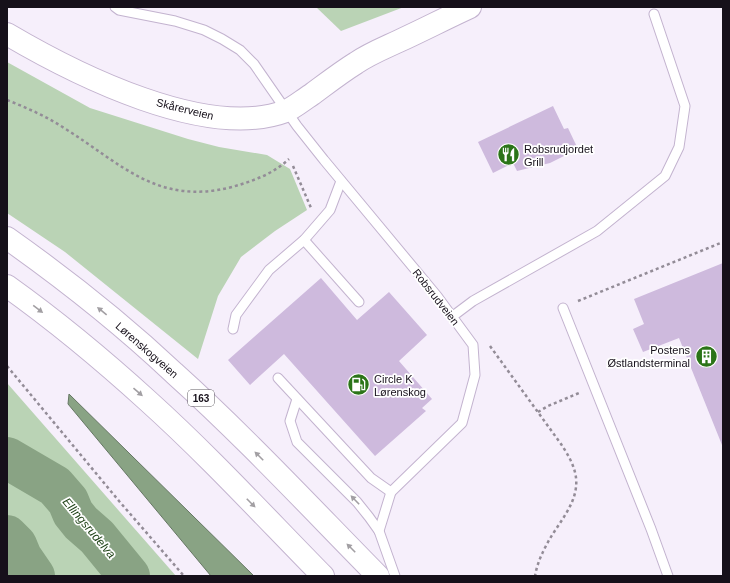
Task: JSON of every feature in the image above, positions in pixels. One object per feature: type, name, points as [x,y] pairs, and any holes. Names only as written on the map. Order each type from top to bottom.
[{"type":"main road","name":"Skårerveien","points":[[7,34],[29,47],[93,79],[126,92],[181,110],[203,115],[222,118],[242,118],[258,117],[287,110],[301,102],[357,62],[470,7]]},
{"type":"main road","name":"Lørenskogveien","points":[[7,238],[121,326],[174,373],[215,411],[378,576]]},
{"type":"main road","points":[[7,286],[65,330],[148,401],[189,440],[323,576]]},
{"type":"lane","name":"Robsrudveien","points":[[115,7],[119,10],[175,21],[204,30],[222,38],[240,50],[254,64],[310,143],[453,316],[473,345],[475,375],[462,422],[391,492]]},
{"type":"lane","points":[[453,316],[473,301],[597,231],[665,176],[679,147],[685,106],[654,14]]},
{"type":"lane","points":[[233,329],[236,315],[269,270],[304,240],[330,210],[341,181]]},
{"type":"lane","points":[[304,240],[359,302]]},
{"type":"lane","points":[[562,308],[651,529],[668,576]]},
{"type":"lane","points":[[278,378],[371,478],[391,492],[378,531]]},
{"type":"lane","points":[[297,399],[290,421],[297,442],[370,517],[378,531],[395,576]]},
{"type":"path","points":[[7,100],[39,114],[64,128],[125,169],[152,184],[165,188],[191,191],[225,189],[241,185],[267,174],[282,165],[288,159]]},
{"type":"path","points":[[293,166],[319,224]]},
{"type":"path","points":[[562,308],[723,242]]},
{"type":"path","points":[[490,345],[569,457],[575,472],[576,486],[573,499],[567,512],[540,557],[535,576]]},
{"type":"path","points":[[7,366],[119,501],[184,576]]},
{"type":"path","points":[[538,412],[548,406],[594,387]]},
{"type":"shaded area","points":[[316,7],[404,7],[341,31]]},
{"type":"shaded area","points":[[7,62],[90,108],[188,139],[219,147],[267,155],[290,169],[307,210],[275,231],[241,257],[218,296],[198,359],[65,252],[7,213]]},
{"type":"shaded area","points":[[7,383],[176,576],[7,576]]},
{"type":"shaded area","points":[[69,394],[254,576],[211,576],[68,404]]},
{"type":"building","points":[[553,106],[564,129],[568,128],[578,149],[550,163],[517,171],[513,163],[493,173],[478,142]]},
{"type":"building","name":"Postens Østlandsterminal","points":[[723,263],[722,445],[679,338],[643,352],[633,329],[644,324],[634,299]]},
{"type":"building","points":[[321,278],[357,320],[389,292],[427,335],[399,361],[432,399],[422,408],[426,411],[375,456],[284,354],[250,385],[228,360]]},
{"type":"waterway","name":"Ellingsrudelva","points":[[7,458],[55,486],[68,501],[73,513],[81,523],[97,537],[129,576]]},
{"type":"waterway","name":"Ellingsrudelva","points":[[7,536],[16,545],[21,557],[34,576]]},
{"type":"place","name":"Robsrudjordet Grill","points":[[509,155]]},
{"type":"place","name":"Postens Østlandsterminal","points":[[706,356]]},
{"type":"place","name":"Circle K Lørenskog","points":[[358,385]]}]
